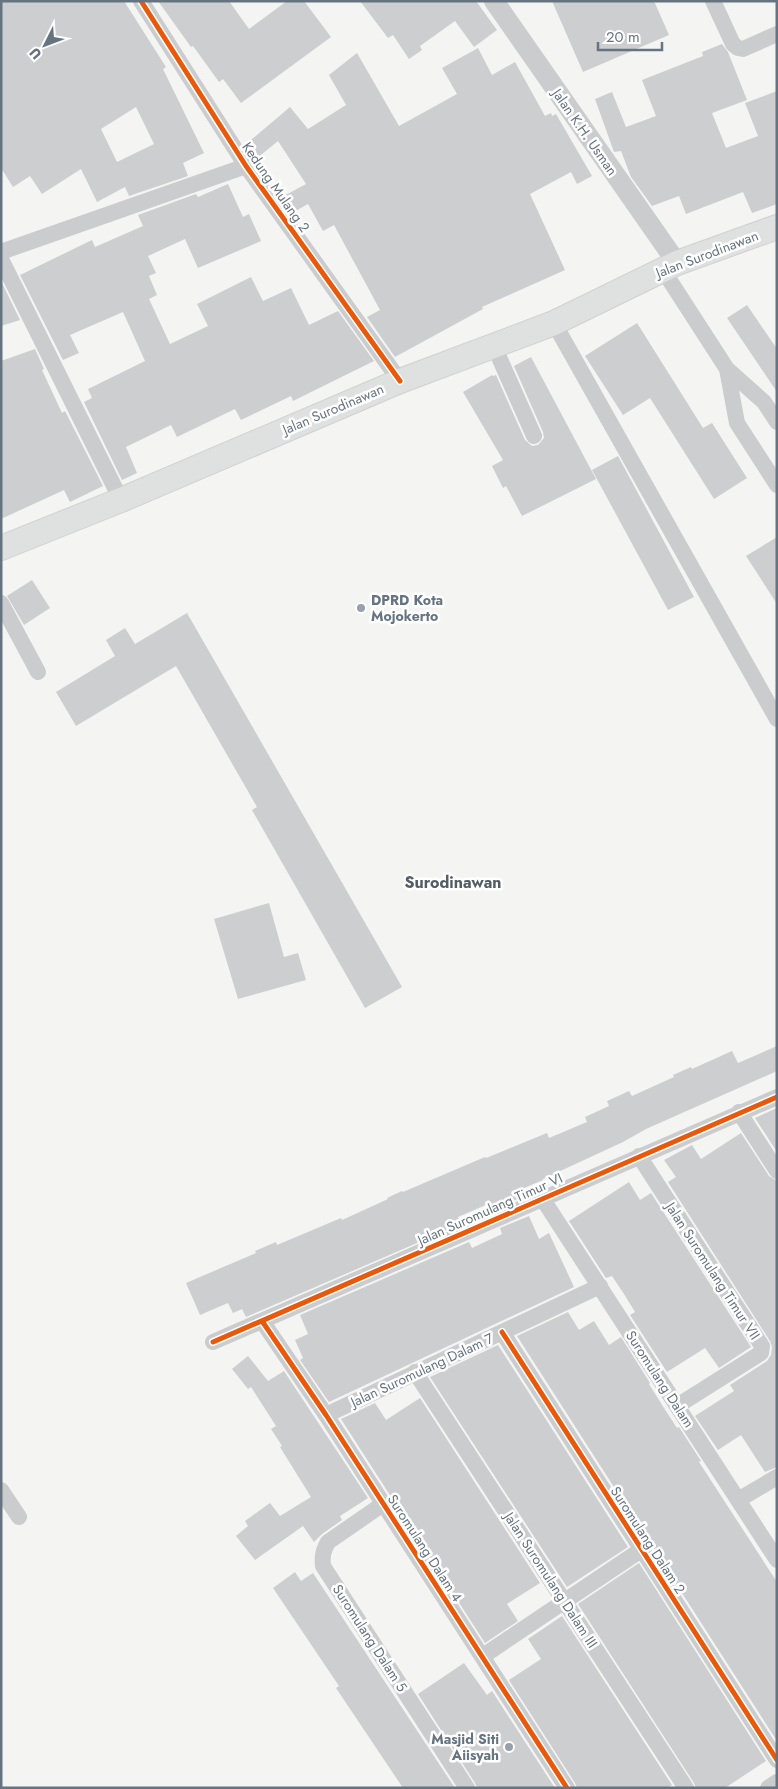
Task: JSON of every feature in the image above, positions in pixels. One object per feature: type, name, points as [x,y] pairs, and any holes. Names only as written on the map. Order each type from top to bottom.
[{"type":"main road","name":"Jalan Surodinawan","points":[[1,548],[121,500],[400,381],[554,323],[670,267],[777,227]]},
{"type":"street","name":"Kedung Mulang 2","points":[[141,1],[246,166],[400,381]]},
{"type":"street","name":"Jalan K.H. Usman","points":[[494,1],[670,267]]},
{"type":"street","points":[[713,1],[733,44],[738,48],[743,48],[777,34]]},
{"type":"street","points":[[1,252],[246,166]]},
{"type":"street","points":[[1,260],[121,500]]},
{"type":"street","points":[[670,267],[727,369],[737,423],[777,485]]},
{"type":"street","points":[[554,323],[777,719]]},
{"type":"street","points":[[494,346],[534,436]]},
{"type":"street","points":[[727,369],[764,402],[777,422]]},
{"type":"street","points":[[1,603],[38,672]]},
{"type":"street","name":"Jalan Suromulang Timur VI","points":[[212,1342],[777,1097]]},
{"type":"street","points":[[739,1112],[777,1171]]},
{"type":"street","name":"Jalan Suromulang Timur VII","points":[[639,1156],[762,1346],[760,1353],[677,1406]]},
{"type":"street","name":"Suromulang Dalam","points":[[542,1198],[777,1560]]},
{"type":"street","name":"Jalan Suromulang Dalam 7","points":[[326,1415],[600,1286]]},
{"type":"street","name":"Suromulang Dalam 4","points":[[262,1321],[326,1415],[568,1788]]},
{"type":"street","name":"Suromulang Dalam 2","points":[[502,1332],[777,1760]]},
{"type":"street","name":"Jalan Suromulang Dalam III","points":[[416,1372],[686,1788]]},
{"type":"street","points":[[738,1500],[777,1477]]},
{"type":"street","points":[[1,1490],[18,1517]]},
{"type":"street","name":"Suromulang Dalam 5","points":[[384,1504],[328,1542],[322,1557],[323,1566],[467,1788]]},
{"type":"street","points":[[482,1656],[641,1550]]},
{"type":"street","points":[[768,1788],[777,1782]]},
{"type":"building","points":[[1,1],[124,1],[166,67],[163,69],[204,153],[183,163],[188,176],[129,196],[125,187],[97,202],[81,169],[42,194],[30,176],[13,187],[1,168]],"holes":[[[136,107],[154,144],[117,162],[101,129]]]},
{"type":"building","points":[[158,1],[229,1],[249,29],[287,1],[304,1],[331,37],[241,103],[223,79],[219,82]]},
{"type":"building","points":[[360,1],[476,1],[497,30],[474,47],[455,21],[420,46],[422,50],[409,59],[393,35],[388,38]]},
{"type":"building","points":[[552,1],[654,1],[669,35],[583,72]]},
{"type":"building","points":[[722,44],[728,52],[747,100],[712,113],[726,148],[758,136],[745,103],[777,91],[777,204],[752,213],[743,192],[686,214],[679,196],[652,206],[631,177],[621,151],[614,152],[595,99],[612,92],[626,127],[656,116],[642,80],[703,56],[702,52]]},
{"type":"building","points":[[478,48],[492,75],[515,62],[545,116],[551,113],[552,116],[556,114],[592,176],[577,184],[571,172],[530,194],[565,270],[482,307],[483,309],[395,357],[367,317],[380,310],[334,225],[323,231],[308,204],[292,213],[282,197],[306,184],[278,141],[256,159],[245,145],[290,107],[308,129],[346,105],[329,75],[357,53],[399,126],[457,94],[442,68]]},
{"type":"building","points":[[228,184],[243,217],[249,214],[261,241],[198,268],[185,239],[148,256],[156,273],[149,276],[157,295],[149,299],[170,344],[208,326],[197,304],[251,277],[263,301],[291,288],[309,325],[338,311],[374,361],[293,401],[291,396],[241,420],[235,409],[177,437],[171,425],[126,447],[137,473],[122,480],[84,402],[92,398],[88,389],[145,361],[123,312],[70,335],[79,353],[63,360],[20,275],[92,240],[95,247],[143,226],[138,215],[196,194],[198,197]]},
{"type":"building","points":[[1,284],[20,320],[1,326]]},
{"type":"building","points":[[747,305],[777,349],[777,392],[727,318]]},
{"type":"building","points":[[637,323],[703,428],[712,423],[747,478],[714,499],[650,398],[623,415],[585,356]]},
{"type":"building","points":[[35,349],[44,369],[42,370],[62,413],[65,411],[103,486],[70,502],[64,490],[1,519],[1,361]]},
{"type":"building","points":[[531,357],[596,479],[522,516],[506,486],[503,488],[492,466],[503,460],[463,392],[492,375],[496,375],[525,440],[532,446],[538,445],[544,438],[543,432],[514,366]]},
{"type":"building","points":[[618,456],[694,597],[668,610],[592,470]]},
{"type":"building","points":[[777,537],[777,604],[746,556]]},
{"type":"building","points":[[32,580],[50,608],[24,625],[7,596]]},
{"type":"building","points":[[187,613],[402,987],[365,1008],[252,810],[257,807],[176,666],[76,726],[56,692],[115,656],[106,640],[125,628],[135,644]]},
{"type":"building","points":[[269,903],[284,957],[298,953],[306,980],[238,999],[214,919]]},
{"type":"building","points":[[777,1046],[777,1071],[646,1129],[623,1142],[517,1191],[520,1198],[491,1210],[488,1204],[458,1217],[461,1224],[246,1317],[242,1309],[233,1313],[228,1303],[200,1315],[186,1283],[256,1253],[255,1251],[276,1242],[277,1245],[341,1218],[342,1220],[402,1191],[485,1157],[547,1133],[549,1138],[587,1122],[585,1117],[609,1106],[607,1101],[629,1091],[632,1096],[674,1077],[673,1075],[691,1067],[692,1069],[732,1051],[738,1063]]},
{"type":"building","points":[[777,1108],[777,1152],[755,1118]]},
{"type":"building","points":[[741,1133],[769,1176],[777,1181],[777,1467],[765,1472],[741,1435],[718,1450],[695,1416],[734,1391],[730,1385],[767,1361],[771,1355],[772,1347],[770,1341],[668,1182],[676,1177],[664,1160],[692,1145],[701,1159]]},
{"type":"building","points":[[629,1182],[640,1200],[651,1193],[751,1347],[719,1368],[705,1348],[667,1372],[630,1315],[635,1312],[624,1294],[612,1276],[606,1278],[569,1221]]},
{"type":"building","points":[[529,1216],[539,1239],[549,1233],[574,1287],[329,1402],[300,1360],[303,1358],[295,1340],[308,1334],[300,1315],[469,1242],[472,1248],[502,1234],[500,1228]]},
{"type":"building","points":[[568,1312],[579,1330],[594,1321],[609,1345],[621,1337],[664,1408],[677,1428],[679,1427],[701,1461],[699,1462],[777,1582],[777,1741],[517,1336]]},
{"type":"building","points":[[498,1345],[628,1547],[567,1587],[430,1377]]},
{"type":"building","points":[[248,1356],[268,1381],[284,1371],[368,1498],[340,1516],[342,1520],[314,1542],[303,1526],[255,1560],[236,1536],[248,1526],[245,1521],[270,1503],[280,1516],[311,1497],[271,1429],[276,1426],[251,1387],[248,1389],[232,1369]]},
{"type":"building","points":[[420,1398],[540,1583],[507,1604],[518,1621],[485,1643],[341,1419],[375,1403],[386,1420]]},
{"type":"building","points":[[639,1563],[766,1761],[725,1788],[696,1788],[578,1604]]},
{"type":"building","points":[[295,1572],[301,1581],[313,1573],[455,1788],[403,1788],[336,1688],[339,1686],[273,1588]]},
{"type":"building","points":[[562,1616],[672,1785],[667,1788],[577,1788],[509,1680],[541,1659],[528,1639]]},
{"type":"building","points":[[464,1663],[487,1695],[492,1691],[555,1788],[477,1788],[418,1694]]},
{"type":"cycle path","points":[[141,1],[246,166],[400,381]]},
{"type":"cycle path","points":[[213,1342],[777,1097]]},
{"type":"cycle path","points":[[262,1321],[326,1415],[567,1788]]},
{"type":"cycle path","points":[[502,1332],[777,1760]]},
{"type":"place","name":"DPRD Kota Mojokerto","points":[[361,608]]},
{"type":"place","name":"Masjid Siti Aiisyah","points":[[509,1747]]},
{"type":"district","name":"Surodinawan","points":[[453,882]]}]
